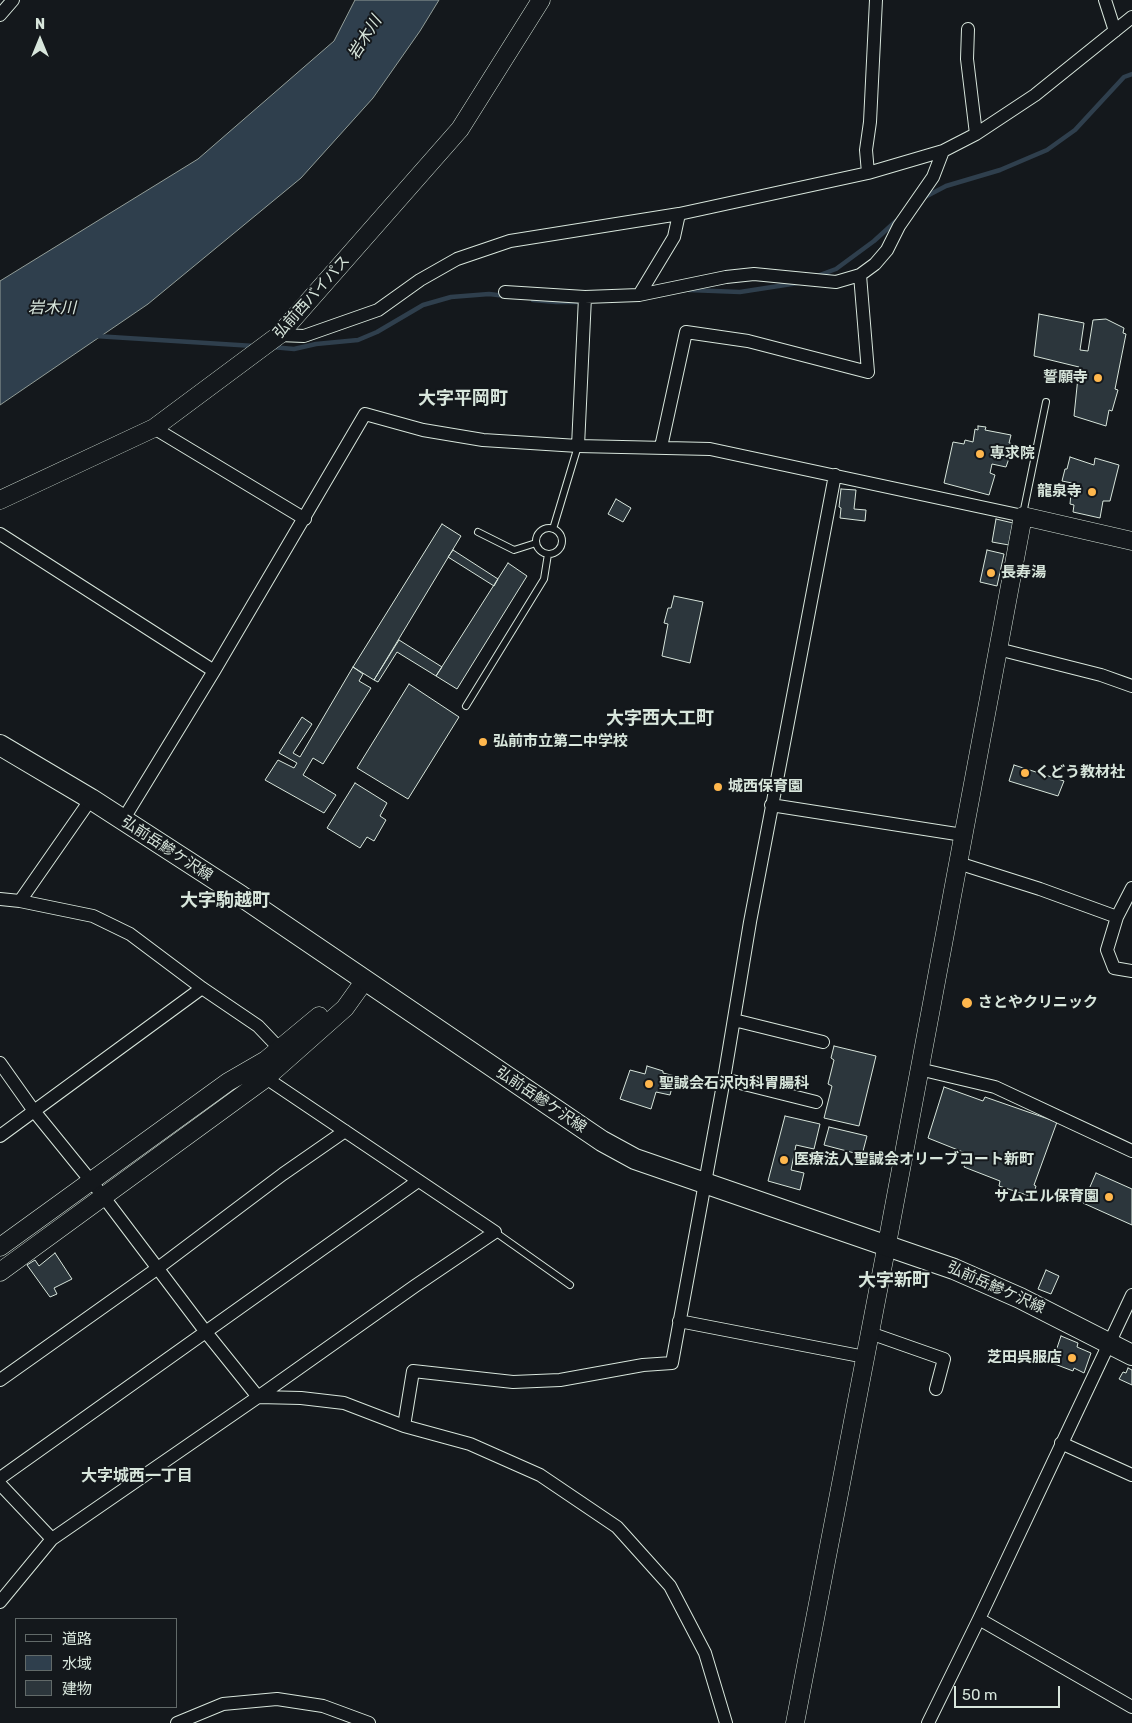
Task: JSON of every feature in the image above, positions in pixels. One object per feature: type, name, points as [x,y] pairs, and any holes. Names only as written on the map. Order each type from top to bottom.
[{"type":"main road","name":"弘前岳鰺ケ沢線","points":[[0,746],[90,799],[241,896],[602,1141],[635,1159],[704,1184],[887,1244],[962,1272],[1020,1298],[1132,1355]]},
{"type":"street","points":[[0,16],[13,0]]},
{"type":"street","name":"弘前西バイパス","points":[[0,500],[154,428],[279,335],[460,129],[541,0]]},
{"type":"street","points":[[868,173],[866,150],[870,122],[876,0]]},
{"type":"street","points":[[1105,0],[1115,31]]},
{"type":"street","points":[[279,335],[304,336],[378,310],[420,280],[457,259],[510,241],[678,214],[868,173],[943,151],[976,134],[1035,95],[1132,17]]},
{"type":"street","points":[[968,29],[967,59],[976,134]]},
{"type":"street","points":[[505,292],[585,297],[639,295],[754,274],[836,282],[860,275],[875,264],[887,250],[899,226],[933,178],[943,151]]},
{"type":"street","points":[[639,295],[674,237],[678,214]]},
{"type":"street","points":[[661,446],[686,332],[748,341],[868,372],[860,275]]},
{"type":"street","points":[[578,446],[585,297]]},
{"type":"street","points":[[122,820],[214,671],[365,414],[423,430],[483,440],[578,446],[661,446],[710,449],[1132,541]]},
{"type":"street","points":[[154,428],[304,519]]},
{"type":"street","points":[[404,1426],[413,1371],[513,1382],[560,1380],[643,1365],[672,1363],[724,1079],[771,805],[835,475]]},
{"type":"street","points":[[795,1723],[1023,516]]},
{"type":"street","points":[[0,534],[214,671]]},
{"type":"street","points":[[998,649],[1101,675],[1132,686]]},
{"type":"street","points":[[20,901],[90,799]]},
{"type":"street","points":[[771,805],[963,835]]},
{"type":"street","points":[[958,863],[1040,889],[1117,917]]},
{"type":"street","points":[[1132,888],[1117,917],[1108,950],[1114,968],[1132,971]]},
{"type":"street","points":[[0,900],[20,901],[92,916],[123,930],[258,1026],[279,1048]]},
{"type":"street","points":[[0,1247],[228,1082],[266,1060],[365,980]]},
{"type":"street","points":[[0,1272],[266,1078],[345,1008],[365,980]]},
{"type":"street","points":[[0,1136],[202,988]]},
{"type":"street","points":[[734,1020],[823,1042]]},
{"type":"street","points":[[0,1063],[34,1111],[103,1196],[205,1332],[258,1398]]},
{"type":"street","points":[[919,1069],[995,1087],[1132,1151]]},
{"type":"street","points":[[0,1602],[52,1539],[258,1398],[414,1286],[495,1232],[266,1078]]},
{"type":"street","points":[[724,1079],[816,1102]]},
{"type":"street","points":[[0,1380],[158,1268],[283,1174],[345,1131]]},
{"type":"street","points":[[0,1478],[418,1180]]},
{"type":"street","points":[[928,1723],[1132,1295]]},
{"type":"street","points":[[679,1321],[865,1357]]},
{"type":"street","points":[[870,1333],[944,1359],[936,1389]]},
{"type":"street","points":[[258,1398],[301,1398],[344,1403],[404,1426],[470,1444],[540,1475],[617,1527],[670,1586],[706,1653],[726,1723]]},
{"type":"street","points":[[1061,1443],[1132,1475]]},
{"type":"street","points":[[0,1484],[52,1539]]},
{"type":"street","points":[[979,1619],[1132,1708]]},
{"type":"street","points":[[176,1723],[223,1704],[277,1699],[323,1706],[369,1723]]},
{"type":"lane","points":[[1023,516],[1046,402]]},
{"type":"lane","points":[[552,529],[578,446]]},
{"type":"lane","points":[[548,528],[560,534],[562,542],[556,553],[548,554],[540,551],[536,543],[540,531],[548,528]]},
{"type":"lane","points":[[478,532],[514,550],[536,543]]},
{"type":"lane","points":[[466,706],[544,579],[548,554]]},
{"type":"lane","points":[[495,1232],[570,1284]]},
{"type":"water","name":"岩木川","points":[[355,0],[439,0],[420,31],[373,98],[301,178],[148,304],[0,405],[0,281],[198,159],[334,41]]},
{"type":"building","name":"誓願寺","points":[[1039,314],[1084,323],[1080,350],[1088,351],[1093,320],[1106,319],[1124,328],[1123,333],[1126,334],[1115,389],[1118,390],[1112,411],[1109,410],[1106,426],[1074,416],[1079,367],[1034,356]]},
{"type":"building","name":"専求院","points":[[978,426],[986,427],[985,430],[1011,435],[1009,443],[1014,444],[1006,467],[992,464],[990,473],[995,475],[989,495],[944,483],[953,442],[964,444],[965,440],[973,442],[975,429],[978,430]]},
{"type":"building","name":"龍泉寺","points":[[1070,457],[1094,465],[1095,458],[1119,465],[1110,501],[1103,501],[1100,518],[1073,512],[1074,505],[1070,504],[1072,483],[1062,481]]},
{"type":"building","points":[[841,489],[856,490],[854,509],[866,510],[865,521],[840,518]]},
{"type":"building","points":[[616,499],[631,508],[623,522],[608,514]]},
{"type":"building","points":[[996,519],[1013,523],[1009,545],[992,542]]},
{"type":"building","points":[[442,524],[461,536],[374,680],[353,667]]},
{"type":"building","points":[[453,550],[498,579],[494,586],[448,557]]},
{"type":"building","name":"長寿湯","points":[[987,550],[1004,554],[997,586],[980,582]]},
{"type":"building","points":[[508,563],[527,576],[457,689],[436,676]]},
{"type":"building","points":[[674,596],[703,602],[690,663],[662,656],[668,624],[664,623]]},
{"type":"building","points":[[399,640],[442,667],[436,676],[397,652],[378,682],[374,680]]},
{"type":"building","points":[[353,667],[363,674],[359,681],[371,688],[323,764],[313,758],[303,775],[336,795],[324,813],[265,780],[278,760],[294,768],[297,763],[279,753],[302,717],[312,724],[293,753],[300,757]]},
{"type":"building","points":[[409,684],[459,717],[408,799],[357,768]]},
{"type":"building","name":"くどう教材社","points":[[1014,765],[1064,781],[1058,796],[1009,781]]},
{"type":"building","points":[[355,783],[387,803],[380,816],[386,820],[374,841],[367,837],[360,848],[327,828]]},
{"type":"building","points":[[834,1046],[876,1056],[859,1126],[824,1118],[832,1086],[828,1084],[834,1060],[831,1058]]},
{"type":"building","name":"聖誠会石沢内科胃腸科","points":[[647,1066],[675,1076],[670,1095],[656,1092],[651,1109],[620,1099],[630,1070],[645,1074]]},
{"type":"building","points":[[944,1087],[983,1101],[985,1097],[1057,1122],[1034,1185],[1036,1186],[1033,1197],[999,1186],[1000,1181],[964,1167],[968,1154],[928,1138]]},
{"type":"building","name":"医療法人聖誠会オリーブコート新町","points":[[785,1116],[820,1124],[814,1149],[796,1145],[791,1170],[804,1173],[800,1190],[768,1181]]},
{"type":"building","points":[[829,1127],[867,1136],[862,1155],[824,1145]]},
{"type":"building","name":"サムエル保育園","points":[[1096,1173],[1132,1189],[1132,1225],[1083,1203]]},
{"type":"building","points":[[55,1253],[72,1279],[54,1288],[57,1294],[50,1297],[27,1265],[35,1260],[39,1266]]},
{"type":"building","points":[[1046,1270],[1059,1276],[1051,1294],[1038,1289]]},
{"type":"building","name":"芝田呉服店","points":[[1061,1336],[1078,1343],[1077,1347],[1091,1353],[1084,1373],[1074,1368],[1073,1371],[1052,1363]]},
{"type":"building","points":[[1128,1368],[1132,1370],[1132,1385],[1119,1379],[1123,1372],[1126,1373]]},
{"type":"waterway","points":[[923,198],[946,186],[1000,170],[1047,150],[1075,130],[1124,77],[1132,74]]},
{"type":"waterway","points":[[817,276],[836,269],[874,241],[896,221]]},
{"type":"waterway","points":[[689,290],[740,292],[798,283]]},
{"type":"waterway","points":[[272,347],[294,349],[316,344],[358,340],[377,332],[423,305],[451,297],[489,294],[506,296]]},
{"type":"waterway","points":[[533,300],[578,302]]},
{"type":"waterway","points":[[95,336],[254,346]]},
{"type":"place","name":"誓願寺","points":[[1098,378]]},
{"type":"place","name":"専求院","points":[[980,454]]},
{"type":"place","name":"龍泉寺","points":[[1092,492]]},
{"type":"place","name":"長寿湯","points":[[991,573]]},
{"type":"place","name":"弘前市立第二中学校","points":[[483,742]]},
{"type":"place","name":"くどう教材社","points":[[1025,773]]},
{"type":"place","name":"城西保育園","points":[[718,787]]},
{"type":"place","name":"さとやクリニック","points":[[967,1003]]},
{"type":"place","name":"聖誠会石沢内科胃腸科","points":[[649,1084]]},
{"type":"place","name":"医療法人聖誠会オリーブコート新町","points":[[784,1160]]},
{"type":"place","name":"サムエル保育園","points":[[1109,1197]]},
{"type":"place","name":"芝田呉服店","points":[[1072,1358]]},
{"type":"district","name":"大字平岡町","points":[[463,399]]},
{"type":"district","name":"大字西大工町","points":[[660,719]]},
{"type":"district","name":"大字駒越町","points":[[225,901]]},
{"type":"district","name":"大字新町","points":[[894,1281]]},
{"type":"district","name":"大字城西一丁目","points":[[137,1476]]}]
